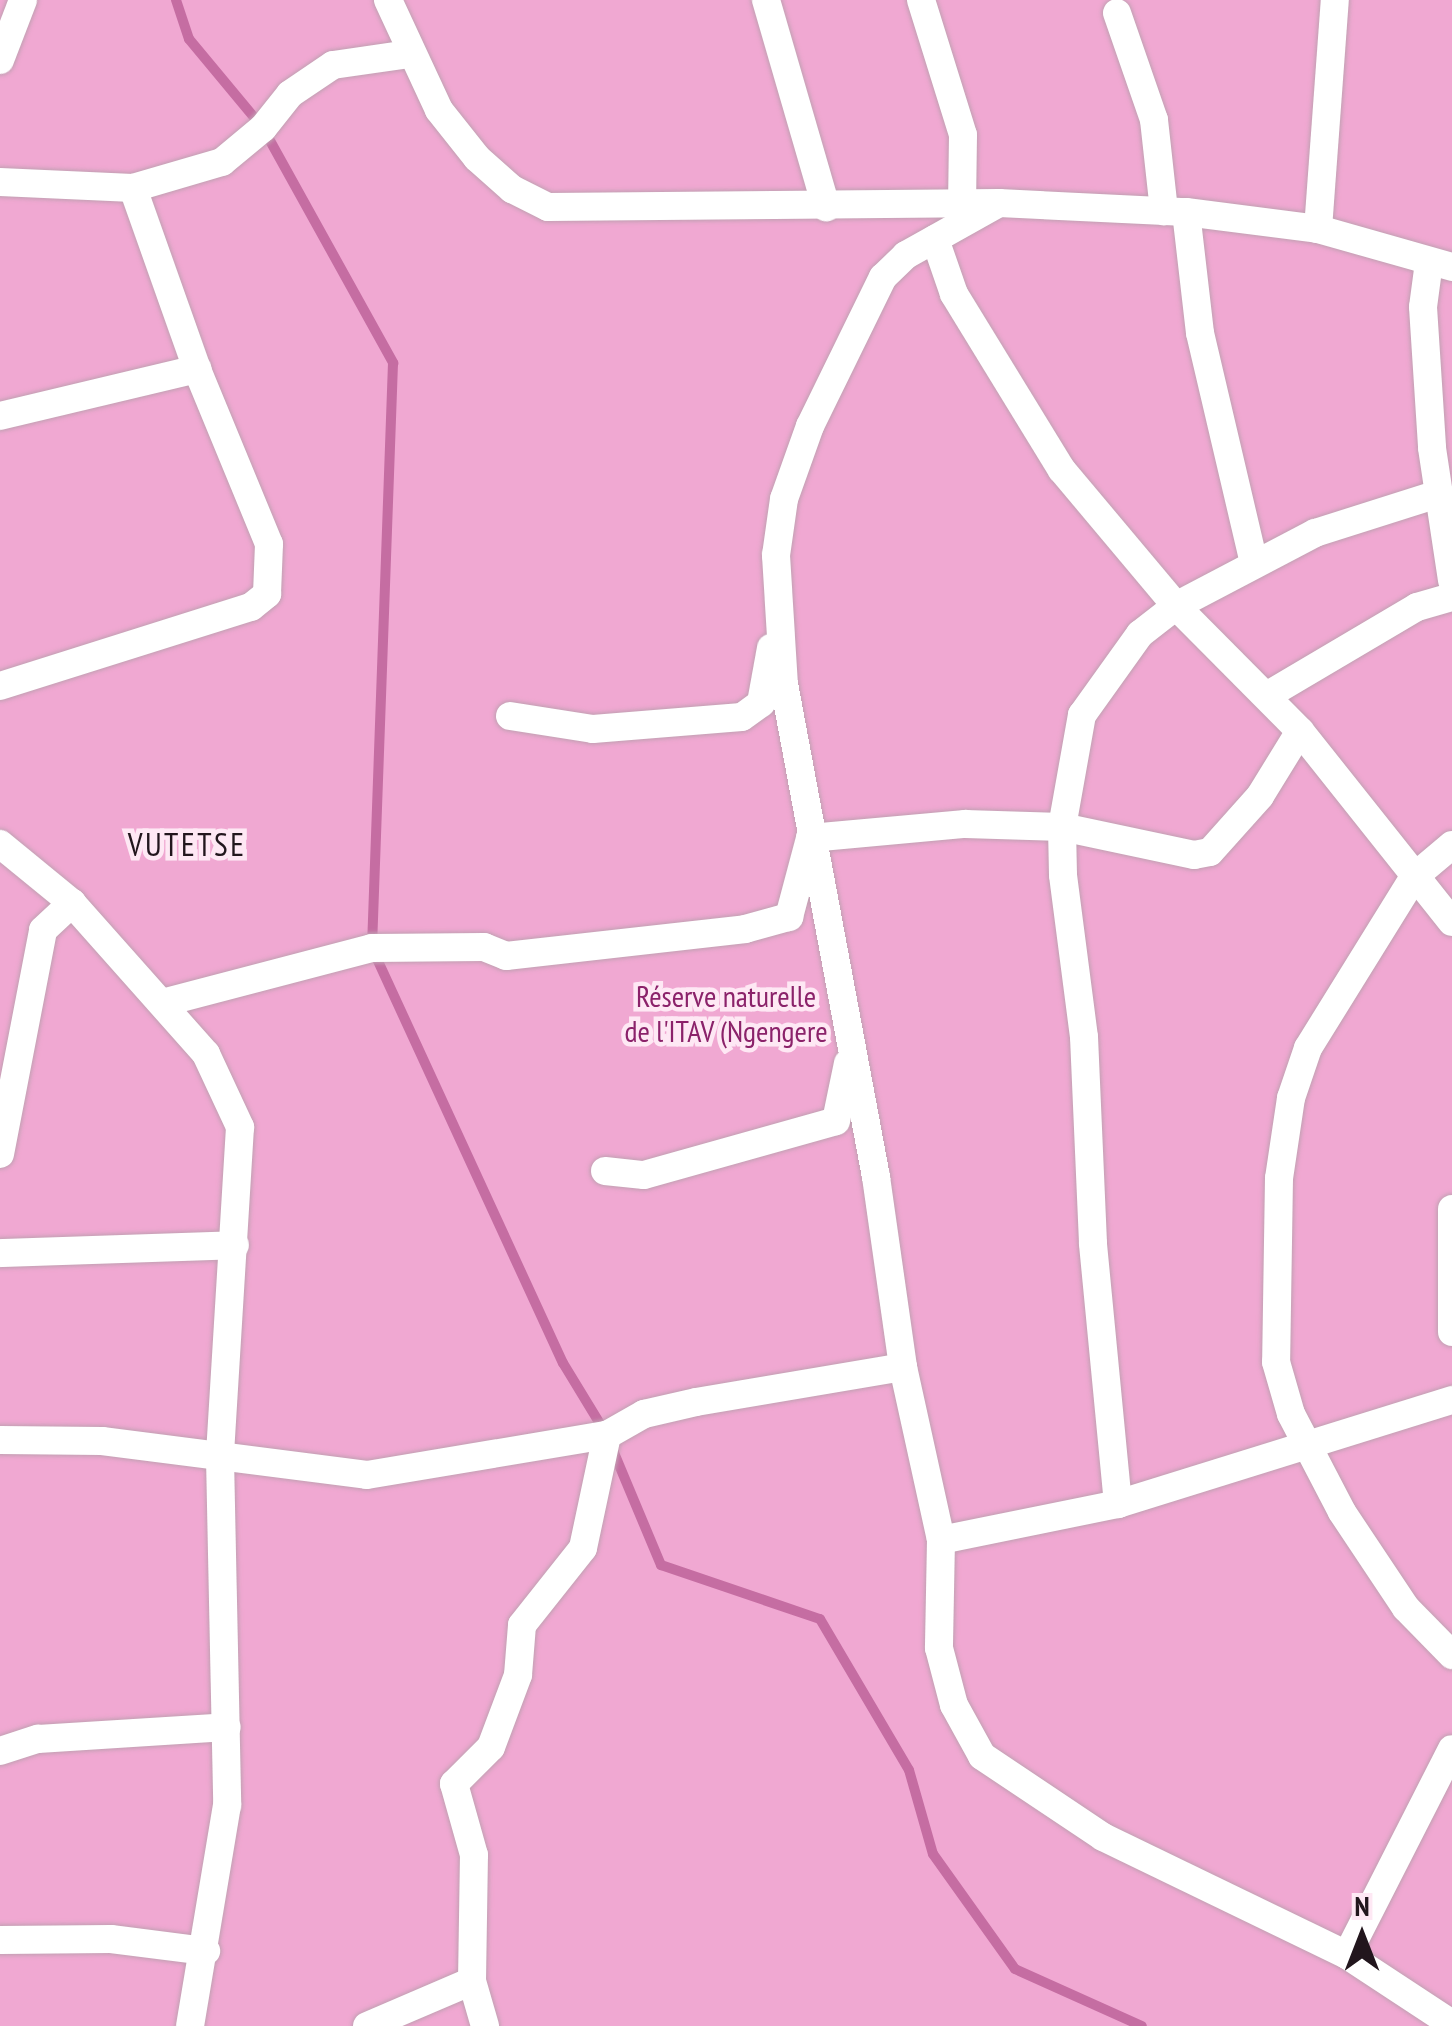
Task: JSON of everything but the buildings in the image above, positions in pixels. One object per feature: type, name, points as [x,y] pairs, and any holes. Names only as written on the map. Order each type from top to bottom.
[{"type":"street","points":[[0,60],[23,0]]},
{"type":"street","points":[[388,0],[408,54],[476,158],[512,189],[548,207],[999,204],[1175,212],[1318,229],[1440,264],[1423,307],[1438,494],[1452,580]]},
{"type":"street","points":[[766,0],[826,207]]},
{"type":"street","points":[[921,0],[963,135],[962,204]]},
{"type":"street","points":[[1318,229],[1334,0]]},
{"type":"street","points":[[1117,14],[1154,120],[1254,563]]},
{"type":"street","points":[[0,182],[133,188],[222,162],[263,128],[290,94],[333,65],[408,54]]},
{"type":"street","points":[[0,686],[251,607],[267,594],[269,544],[197,369],[133,188]]},
{"type":"street","points":[[510,716],[593,730],[742,717],[760,703],[776,627],[784,499],[810,426],[882,277],[935,239],[999,204]]},
{"type":"street","points":[[935,239],[954,294],[1062,470],[1176,606],[1300,731],[1452,922]]},
{"type":"street","points":[[0,416],[197,369]]},
{"type":"street","points":[[1118,1504],[1094,1262],[1084,1038],[1062,828],[1082,715],[1140,634],[1176,606],[1314,532],[1438,494]]},
{"type":"street","points":[[1268,695],[1418,607],[1452,598]]},
{"type":"street","points":[[776,627],[810,838],[853,1049],[903,1367],[941,1540],[939,1648],[954,1705],[982,1756],[1102,1837],[1346,1954],[1452,2024]]},
{"type":"street","points":[[810,838],[965,824],[1062,828],[1194,855],[1210,852],[1260,796],[1300,731]]},
{"type":"street","points":[[162,1002],[372,948],[484,947],[506,956],[744,929],[789,917],[799,900],[800,864],[810,838]]},
{"type":"street","points":[[0,844],[72,903],[162,1002],[206,1054],[240,1127],[220,1458],[227,1805],[206,1951],[190,2026]]},
{"type":"street","points":[[1452,846],[1414,877],[1308,1048],[1291,1098],[1279,1178],[1276,1362],[1306,1446],[1406,1608],[1452,1655]]},
{"type":"street","points":[[0,1154],[44,930],[72,903]]},
{"type":"street","points":[[605,1171],[644,1174],[836,1121],[853,1049]]},
{"type":"street","points":[[1452,1210],[1452,1332]]},
{"type":"street","points":[[0,1253],[235,1246]]},
{"type":"street","points":[[0,1440],[102,1441],[367,1475],[606,1435],[644,1414],[696,1402],[903,1367]]},
{"type":"street","points":[[941,1540],[1118,1504],[1452,1400]]},
{"type":"street","points":[[484,2026],[472,1981],[474,1855],[454,1784],[491,1747],[518,1675],[522,1625],[583,1548],[606,1435]]},
{"type":"street","points":[[0,1751],[38,1739],[227,1727]]},
{"type":"street","points":[[1346,1954],[1452,1749]]},
{"type":"street","points":[[0,1940],[110,1939],[206,1951]]},
{"type":"street","points":[[367,2026],[472,1981]]},
{"type":"green space","name":"Réserve naturelle de l'ITAV (Ngengere","points":[[0,0],[1452,0],[1452,2026],[0,2026]]},
{"type":"waterway","points":[[176,0],[189,39],[263,128],[393,363],[372,948],[563,1363],[605,1432]]},
{"type":"waterway","points":[[612,1448],[661,1565],[820,1619],[909,1770],[933,1854],[1015,1969],[1142,2026]]},
{"type":"district","name":"VUTETSE","points":[[187,844]]}]
